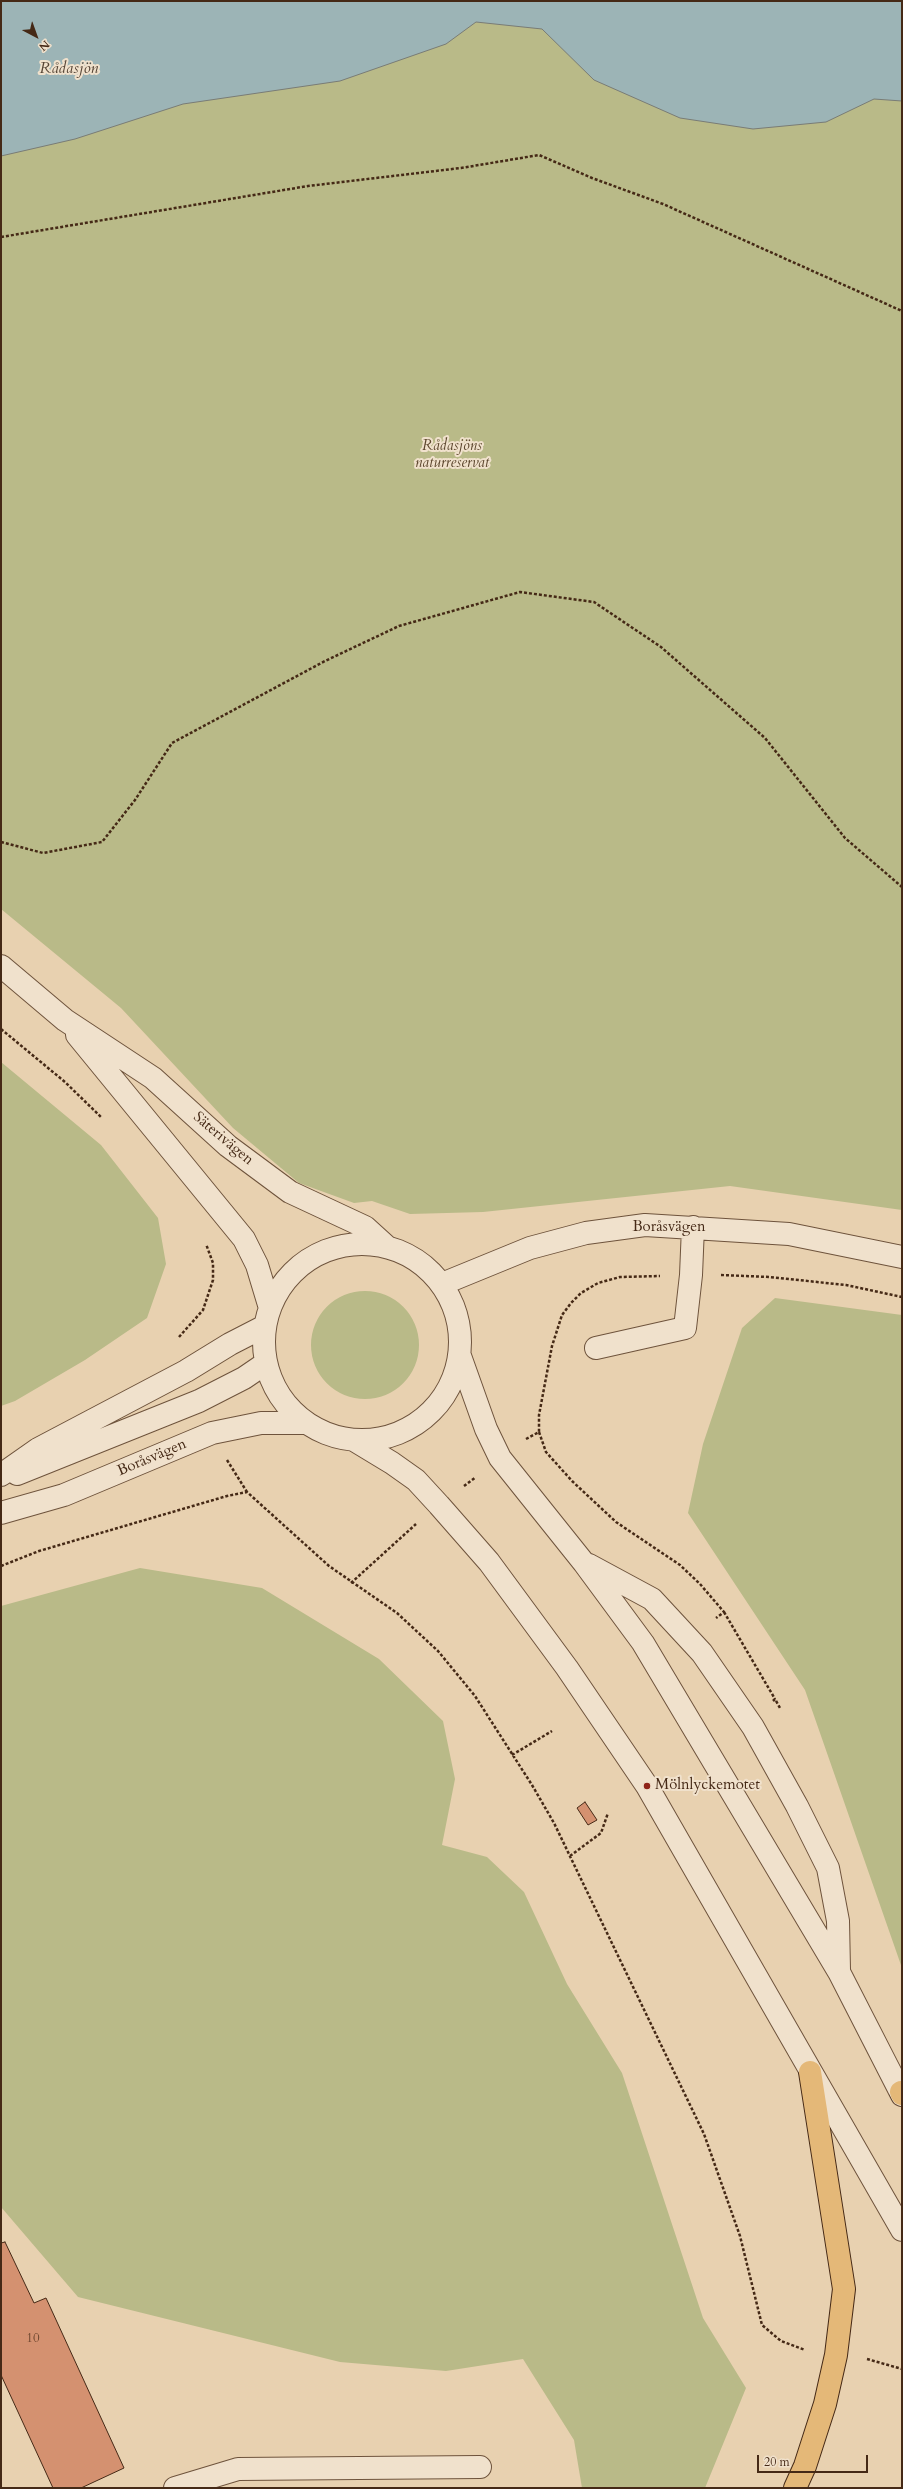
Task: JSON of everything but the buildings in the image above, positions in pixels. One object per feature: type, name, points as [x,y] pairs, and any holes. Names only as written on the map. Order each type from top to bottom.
[{"type":"highway","points":[[795,2488],[805,2466],[825,2404],[836,2355],[844,2289],[810,2072]]},
{"type":"street","name":"Säterivägen","points":[[1,966],[65,1020],[153,1078],[228,1146],[290,1192],[365,1227],[387,1247]]},
{"type":"street","name":"Säterivägen","points":[[65,1020],[244,1239],[257,1265],[267,1317]]},
{"type":"street","name":"Boråsvägen","points":[[442,1284],[530,1248],[586,1233],[645,1225],[789,1234],[902,1257]]},
{"type":"street","points":[[596,1348],[685,1328],[691,1275],[693,1227]]},
{"type":"street","points":[[369,1243],[387,1247],[418,1261],[442,1284],[456,1311],[460,1326],[460,1356],[448,1391],[437,1406],[423,1419],[391,1437],[373,1440],[337,1438],[306,1423],[292,1411],[280,1397],[271,1381],[266,1363],[267,1317],[278,1291],[288,1277],[317,1255],[334,1248],[351,1244],[369,1243]]},
{"type":"street","points":[[1,1475],[38,1449],[186,1371],[230,1344],[267,1317]]},
{"type":"street","points":[[460,1356],[486,1429],[500,1458],[584,1563],[643,1643],[839,1972],[902,2094]]},
{"type":"street","points":[[1,1481],[199,1401],[244,1378],[266,1363]]},
{"type":"street","name":"Boråsvägen","points":[[1,1513],[64,1495],[212,1433],[261,1423],[306,1423]]},
{"type":"street","points":[[354,1440],[392,1463],[416,1480],[489,1562],[567,1668],[647,1786],[902,2230]]},
{"type":"street","points":[[584,1563],[652,1599],[702,1653],[753,1728],[797,1806],[828,1868],[838,1921],[839,1972]]},
{"type":"street","points":[[175,2488],[238,2470],[480,2466]]},
{"type":"path","points":[[1,237],[308,186],[461,168],[539,155],[592,178],[663,204],[902,311]]},
{"type":"path","points":[[1,842],[43,853],[102,842],[135,800],[172,743],[325,661],[399,626],[520,592],[594,602],[661,647],[765,738],[844,838],[902,887]]},
{"type":"path","points":[[1,1029],[66,1082],[105,1120]]},
{"type":"path","points":[[186,1371],[174,1343],[203,1310],[213,1280],[213,1263],[203,1239]]},
{"type":"path","points":[[539,1432],[546,1452],[572,1481],[616,1522],[680,1565],[724,1612],[775,1699]]},
{"type":"path","points":[[212,1433],[247,1492],[329,1566],[397,1613],[438,1651],[475,1696],[539,1798],[570,1856],[704,2134],[740,2236],[762,2325],[781,2341],[804,2350],[875,2360],[902,2369]]},
{"type":"path","points":[[1,1566],[47,1548],[227,1496],[247,1492]]},
{"type":"path","points":[[716,1618],[724,1612]]},
{"type":"path","points":[[512,1755],[552,1730]]},
{"type":"path","points":[[570,1856],[601,1833],[608,1813]]},
{"type":"green space","name":"Rådasjöns naturreservat","points":[[1,1],[902,1],[902,1210],[730,1186],[483,1212],[410,1214],[372,1201],[354,1203],[299,1183],[233,1128],[121,1008],[1,909]]},
{"type":"green space","points":[[1,1062],[101,1145],[158,1218],[166,1264],[147,1318],[85,1360],[15,1401],[1,1406]]},
{"type":"green space","points":[[365,1291],[386,1295],[403,1307],[415,1324],[419,1345],[415,1366],[403,1383],[386,1395],[365,1399],[344,1395],[327,1383],[315,1366],[311,1345],[315,1324],[327,1307],[344,1295]]},
{"type":"green space","points":[[775,1298],[902,1315],[902,1968],[805,1690],[688,1513],[703,1444],[742,1328]]},
{"type":"green space","points":[[140,1568],[262,1588],[379,1659],[443,1721],[455,1779],[442,1845],[487,1857],[524,1892],[567,1984],[622,2073],[703,2318],[746,2388],[705,2488],[582,2488],[574,2440],[523,2359],[446,2371],[340,2362],[78,2297],[1,2207],[1,1606]]},
{"type":"water","name":"Rådasjön","points":[[1,1],[902,1],[902,101],[874,99],[826,122],[753,129],[680,118],[594,80],[542,29],[476,22],[446,44],[340,81],[183,104],[75,139],[1,156]]},
{"type":"place","name":"Mölnlyckemotet","points":[[647,1786]]}]
